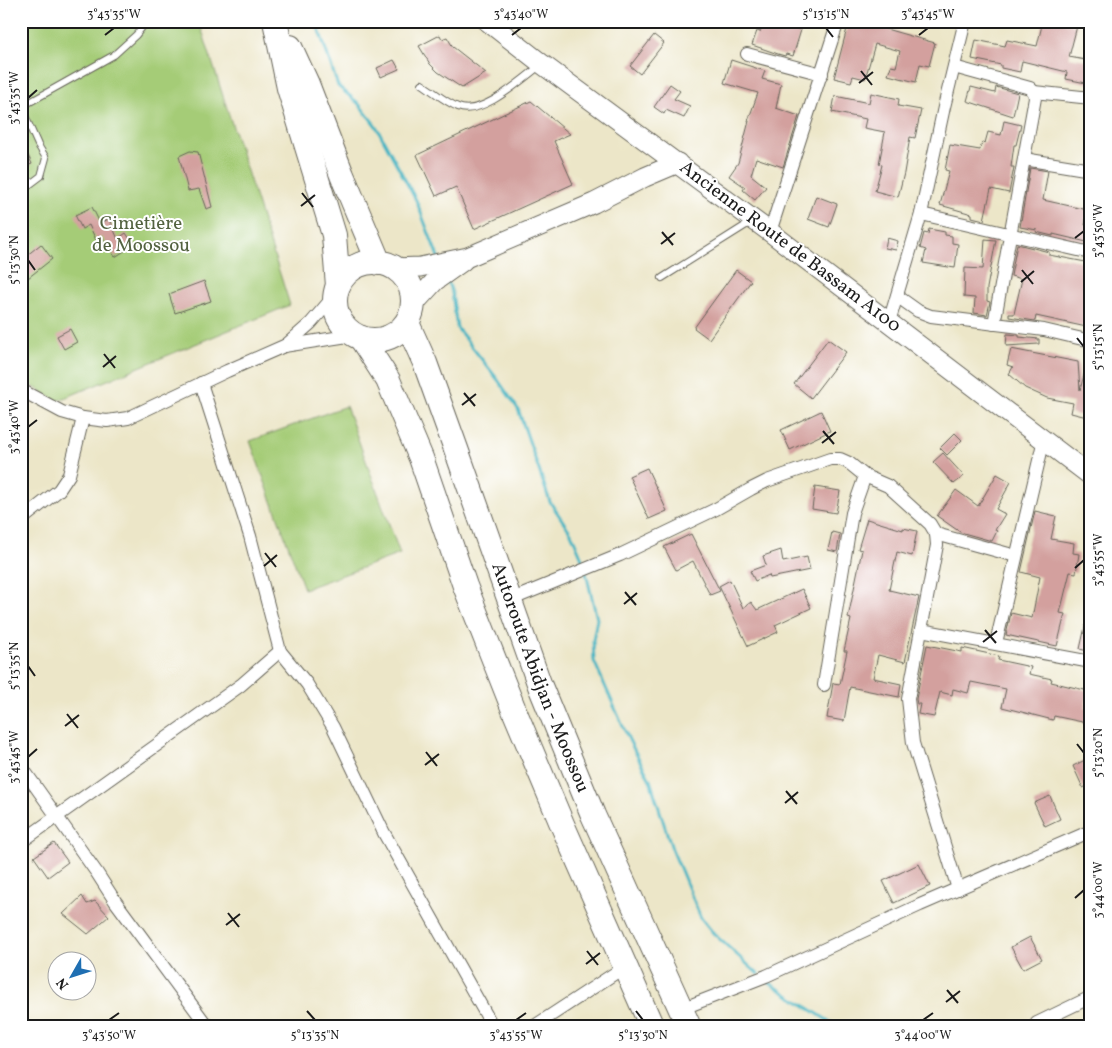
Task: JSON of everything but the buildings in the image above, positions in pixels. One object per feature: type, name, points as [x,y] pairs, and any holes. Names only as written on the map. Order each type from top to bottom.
[{"type":"highway","points":[[277,21],[308,84],[342,176],[386,265]]},
{"type":"highway","points":[[277,21],[289,88],[334,235],[337,290],[335,306],[338,317],[345,327],[357,336],[374,340],[387,338],[398,332],[410,314],[412,294],[409,284],[402,275],[386,265],[366,263],[354,268],[344,275],[337,290]]},
{"type":"highway","name":"Autoroute Abidjan - Moossou","points":[[410,314],[428,372],[540,686],[593,815],[685,1018]]},
{"type":"highway","name":"Autoroute Abidjan - Moossou","points":[[357,336],[388,380],[421,458],[465,586],[511,701],[562,824],[652,1027]]},
{"type":"main road","name":"Ancienne Route de Bassam A100","points":[[487,21],[542,64],[890,322],[1091,476]]},
{"type":"main road","points":[[386,265],[420,267],[468,257],[594,203],[645,176],[678,163]]},
{"type":"main road","points":[[410,314],[435,281],[468,257]]},
{"type":"street","points":[[770,232],[838,21]]},
{"type":"street","points":[[890,322],[921,214],[965,21]]},
{"type":"street","points":[[747,54],[822,74]]},
{"type":"street","points":[[954,67],[1030,88],[1034,92],[1035,98],[994,324]]},
{"type":"street","points":[[1034,92],[1091,98]]},
{"type":"street","points":[[1024,159],[1091,170]]},
{"type":"street","points":[[921,214],[1010,236],[1091,253]]},
{"type":"street","points":[[284,346],[311,323],[337,290]]},
{"type":"street","points":[[897,296],[918,311],[931,316],[1044,330],[1091,341]]},
{"type":"street","points":[[21,390],[62,412],[83,418],[107,421],[128,418],[284,346],[357,336]]},
{"type":"street","points":[[201,383],[250,536],[280,651],[306,684],[333,727],[384,833],[494,1027]]},
{"type":"street","points":[[21,520],[59,490],[69,475],[83,418]]},
{"type":"street","points":[[996,643],[1044,439]]},
{"type":"street","points":[[510,600],[620,555],[716,509],[751,489],[782,476],[830,460],[840,459],[849,463],[865,476],[888,486],[930,524],[936,534],[937,545],[908,699],[913,743],[958,888]]},
{"type":"street","points":[[824,685],[852,513],[865,476]]},
{"type":"street","points":[[936,534],[1016,556]]},
{"type":"street","points":[[921,630],[1091,662]]},
{"type":"street","points":[[21,842],[56,815],[241,684],[280,651]]},
{"type":"street","points":[[21,766],[115,901],[208,1027]]},
{"type":"street","points":[[685,1018],[766,976],[958,888],[1091,831]]},
{"type":"street","points":[[533,1027],[626,966]]},
{"type":"street","points":[[1034,1026],[1091,997]]},
{"type":"lane","points":[[21,191],[42,176],[46,158],[21,107],[114,55],[136,35],[147,21]]},
{"type":"lane","points":[[422,84],[458,107],[472,110],[486,105],[542,64]]},
{"type":"lane","points":[[662,278],[754,220]]},
{"type":"green space","name":"Cimetière de Moossou","points":[[21,21],[199,21],[290,305],[57,401],[22,380]]},
{"type":"green space","points":[[346,406],[400,554],[304,589],[250,441]]},
{"type":"waterway","points":[[316,21],[338,86],[358,103],[376,126],[416,200],[438,257]]},
{"type":"waterway","points":[[447,280],[452,293],[457,328],[518,409],[550,502],[571,533],[584,567]]},
{"type":"waterway","points":[[586,573],[597,619],[593,640],[594,661],[629,740],[650,780],[672,849],[701,918],[714,934],[758,974]]},
{"type":"waterway","points":[[765,980],[838,1027]]}]
